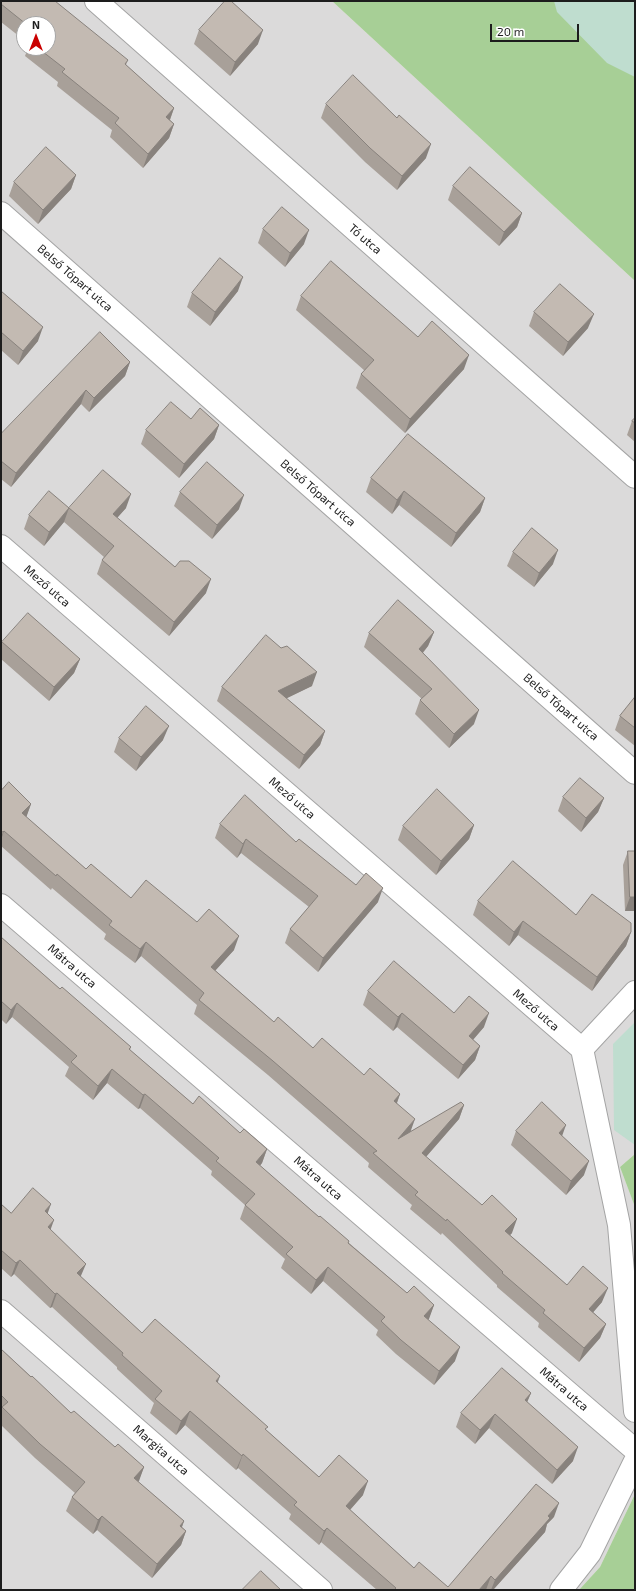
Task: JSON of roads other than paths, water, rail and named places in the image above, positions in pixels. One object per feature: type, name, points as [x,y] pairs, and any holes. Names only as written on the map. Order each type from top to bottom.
[{"type":"street","name":"Tó utca","points":[[96,1],[635,477]]},
{"type":"street","name":"Belső Tópart utca","points":[[1,213],[635,773]]},
{"type":"street","name":"Mező utca","points":[[1,546],[582,1050]]},
{"type":"street","name":"Mátra utca","points":[[1,905],[635,1450]]},
{"type":"street","points":[[635,992],[582,1050],[619,1225],[635,1411]]},
{"type":"street","name":"Margita utca","points":[[1,1311],[321,1590]]},
{"type":"street","points":[[561,1590],[590,1553],[635,1461]]}]
